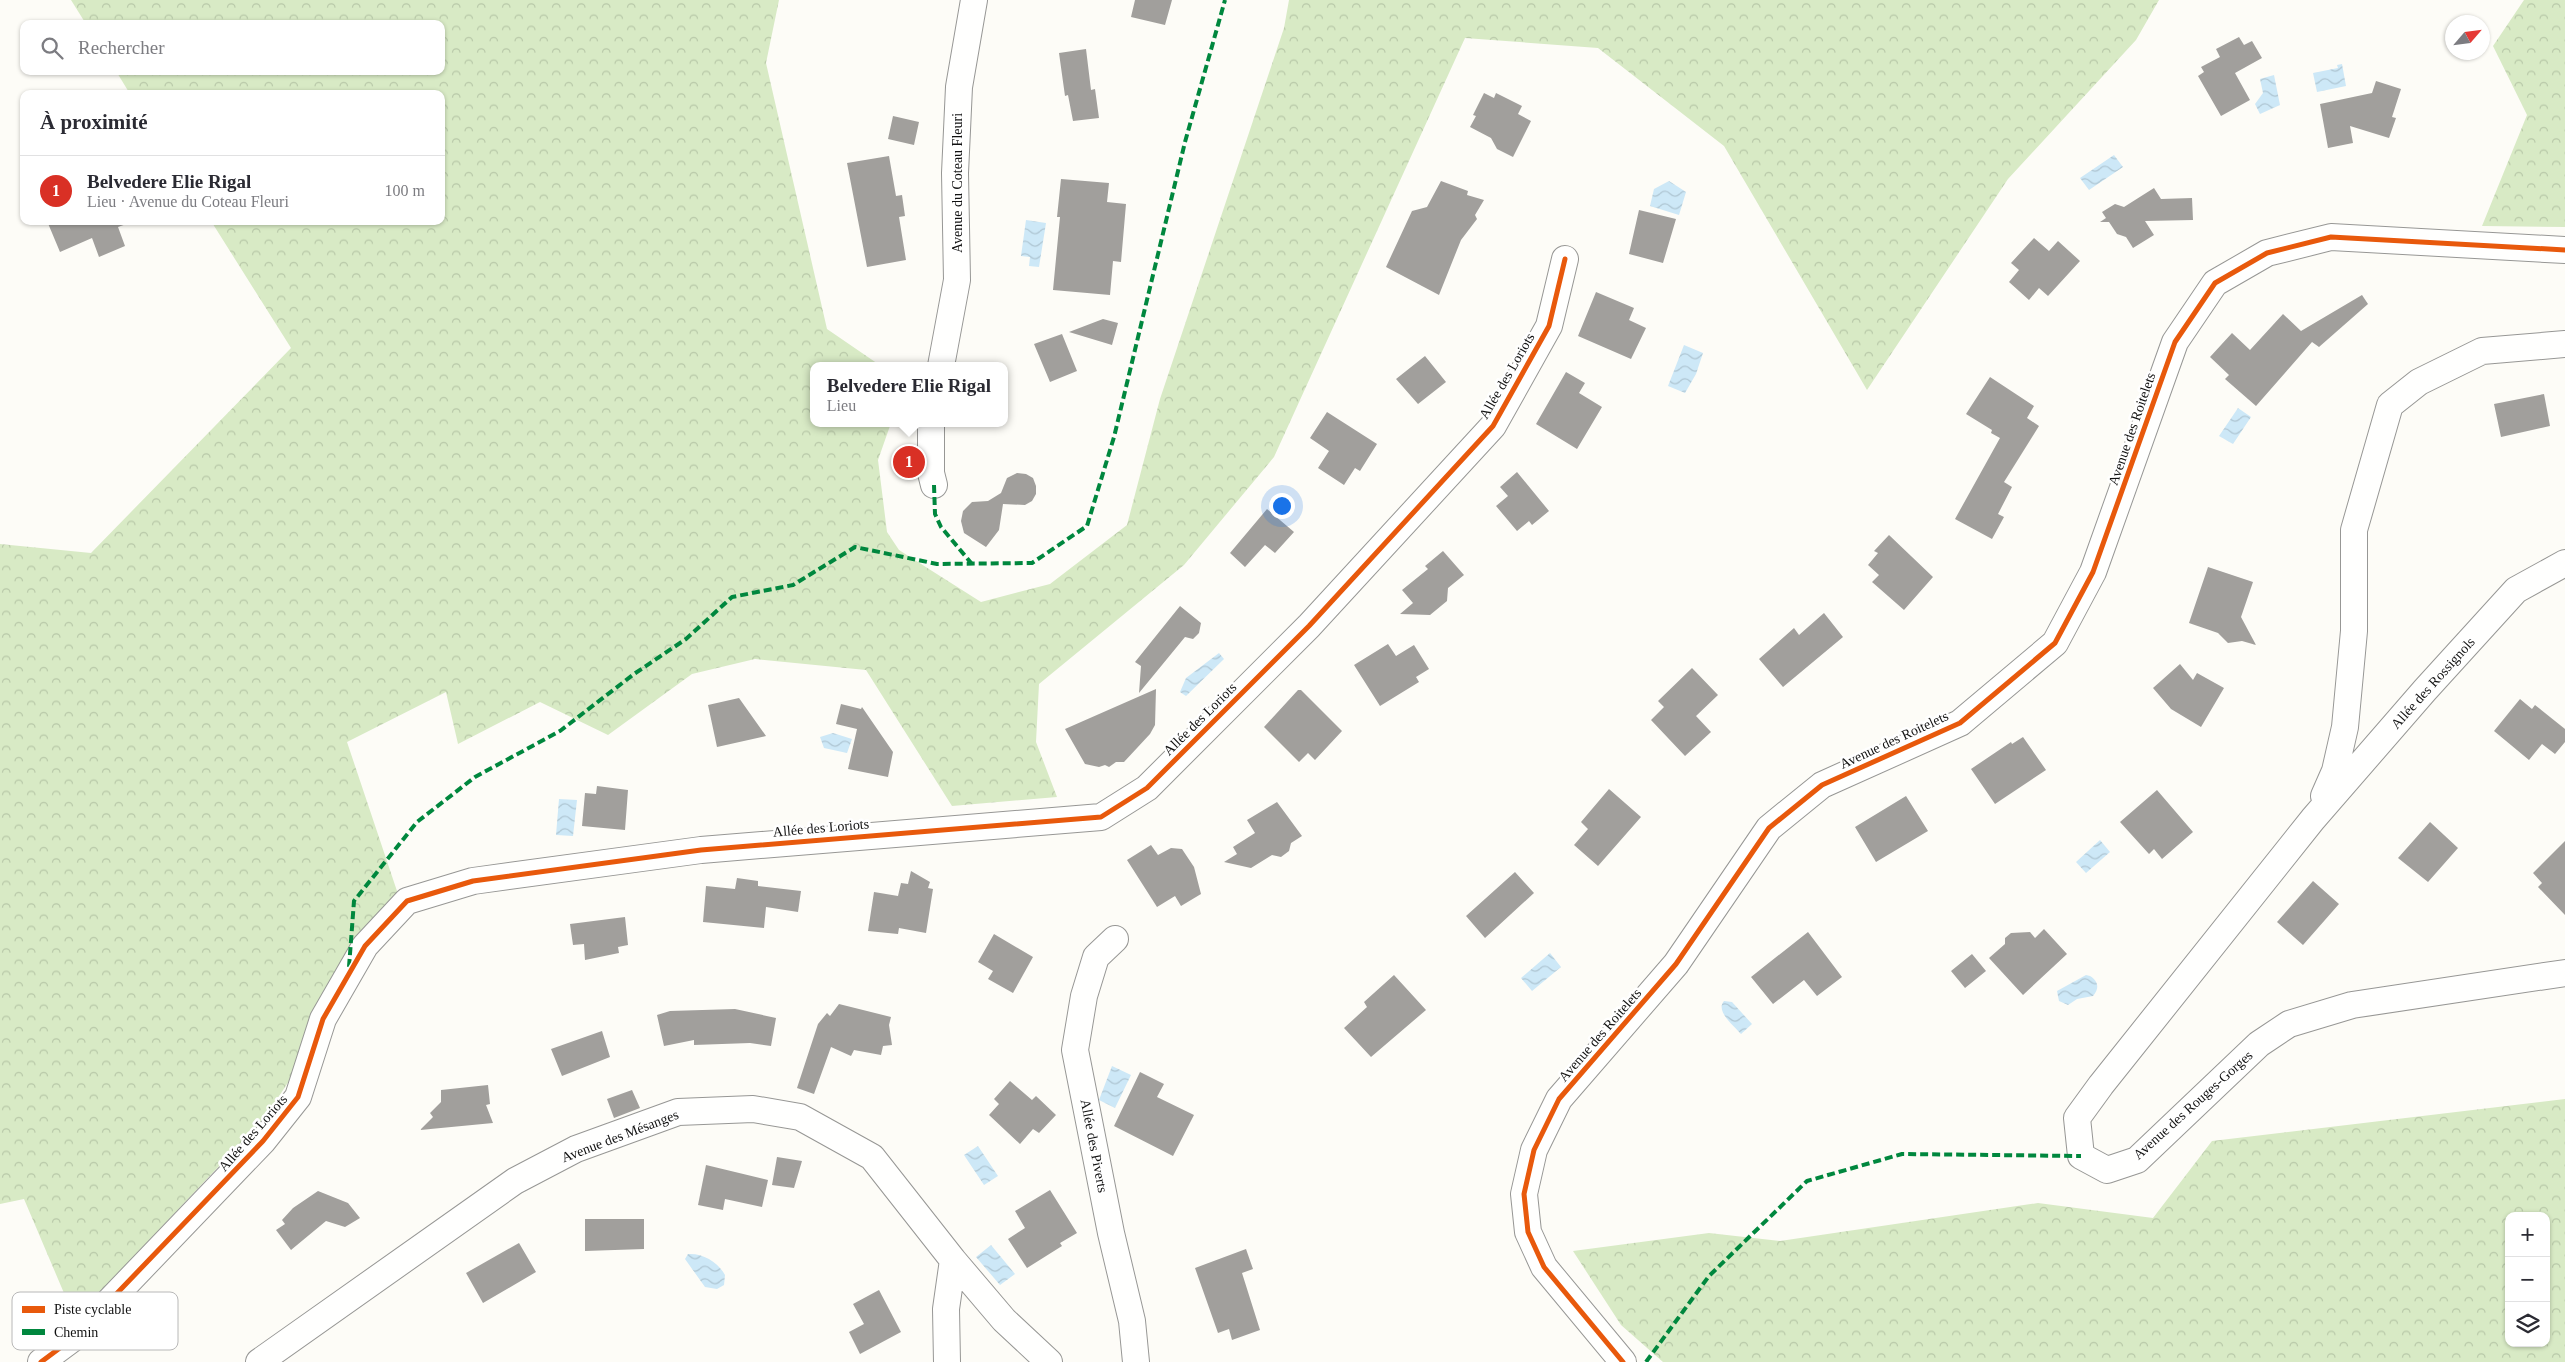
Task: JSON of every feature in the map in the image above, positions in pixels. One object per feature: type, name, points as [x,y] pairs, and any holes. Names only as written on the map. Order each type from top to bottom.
[{"type":"street","name":"Avenue du Coteau Fleuri","points":[[942,362],[957,280],[955,173],[959,87],[974,0]]},
{"type":"street","name":"Avenue des Roitelets","points":[[1623,1362],[1616,1357],[1544,1267],[1528,1232],[1524,1194],[1534,1150],[1559,1099],[1676,964],[1769,828],[1822,786],[1960,723],[2055,644],[2093,572],[2174,342],[2215,283],[2267,253],[2331,238],[2565,250]]},
{"type":"street","name":"Allée des Loriots","points":[[118,1292],[263,1141],[298,1098],[323,1020],[365,946],[407,901],[473,881],[701,850],[1101,817],[1146,788],[1309,626],[1493,426],[1549,326],[1565,260]]},
{"type":"street","points":[[2313,819],[2335,771],[2345,727],[2354,631],[2354,530],[2390,405],[2419,382],[2482,351],[2565,344]]},
{"type":"street","points":[[931,427],[931,473],[934,485]]},
{"type":"street","name":"Allée des Rossignols","points":[[2313,819],[2516,590],[2565,563]]},
{"type":"street","name":"Avenue des Rouges-Gorges","points":[[2313,819],[2107,1077],[2077,1118],[2081,1156],[2108,1170],[2137,1160],[2259,1044],[2290,1024],[2352,1005],[2565,973]]},
{"type":"street","name":"Allée des Piverts","points":[[1116,939],[1096,957],[1084,996],[1075,1050],[1111,1233],[1132,1321],[1136,1362]]},
{"type":"street","name":"Avenue des Mésanges","points":[[259,1362],[515,1181],[576,1149],[678,1112],[753,1109],[800,1116],[872,1157],[953,1260]]},
{"type":"street","points":[[947,1362],[946,1309],[953,1260]]},
{"type":"street","points":[[953,1260],[1004,1320],[1049,1362]]},
{"type":"street","name":"Allée des Loriots","points":[[41,1362],[57,1350]]},
{"type":"green space","points":[[71,0],[779,0],[766,63],[827,329],[875,362],[810,362],[810,427],[890,427],[878,460],[887,532],[899,550],[981,602],[1050,584],[1127,525],[1160,399],[1284,28],[1289,0],[2159,0],[2136,40],[2008,179],[1867,390],[1724,146],[1598,48],[1465,38],[1274,457],[1184,565],[1039,684],[1036,742],[1057,797],[952,806],[866,670],[755,659],[692,674],[608,735],[540,702],[458,744],[446,692],[347,742],[398,894],[333,1014],[266,1116],[100,1292],[64,1292],[24,1199],[0,1204],[0,544],[91,553],[291,348],[214,225],[445,225],[445,90],[128,90],[118,75],[445,75],[445,20],[84,20]]},
{"type":"green space","points":[[2524,0],[2565,0],[2565,227],[2482,226],[2527,115],[2493,46]]},
{"type":"green space","points":[[2565,1099],[2565,1362],[1663,1362],[1621,1325],[1573,1251],[1709,1233],[1780,1241],[2038,1203],[2153,1218],[2212,1141]]},
{"type":"water","points":[[2342,64],[2346,86],[2317,92],[2313,73],[2338,68],[2337,65]]},
{"type":"water","points":[[2274,75],[2280,105],[2260,114],[2255,104],[2263,93],[2260,79]]},
{"type":"water","points":[[2114,155],[2123,167],[2089,190],[2080,178]]},
{"type":"water","points":[[1669,181],[1686,192],[1679,215],[1650,206],[1654,189]]},
{"type":"water","points":[[1026,220],[1046,223],[1039,267],[1029,266],[1030,257],[1021,256]]},
{"type":"water","points":[[1684,345],[1703,353],[1696,374],[1685,393],[1668,386]]},
{"type":"water","points":[[2238,408],[2251,417],[2233,444],[2219,436]]},
{"type":"water","points":[[1219,653],[1224,659],[1186,696],[1180,692],[1186,678]]},
{"type":"water","points":[[833,733],[852,739],[847,753],[824,748],[820,737]]},
{"type":"water","points":[[559,799],[577,800],[573,836],[556,835]]},
{"type":"water","points":[[2100,840],[2110,852],[2086,873],[2076,862]]},
{"type":"water","points":[[1550,953],[1561,967],[1532,991],[1521,978]]},
{"type":"water","points":[[2086,975],[2096,982],[2097,990],[2093,996],[2077,999],[2068,1005],[2059,1001],[2057,991]]},
{"type":"water","points":[[1724,1001],[1732,1002],[1752,1024],[1741,1034],[1724,1014],[1722,1005]]},
{"type":"water","points":[[1112,1066],[1131,1075],[1115,1108],[1099,1100]]},
{"type":"water","points":[[978,1146],[998,1176],[984,1185],[964,1155]]},
{"type":"water","points":[[991,1245],[1015,1274],[1000,1285],[976,1257]]},
{"type":"water","points":[[688,1254],[699,1255],[714,1262],[725,1275],[724,1285],[717,1289],[705,1287],[685,1259]]},
{"type":"building","points":[[1135,0],[1172,0],[1165,25],[1131,17]]},
{"type":"building","points":[[2239,37],[2244,45],[2252,41],[2262,58],[2235,73],[2250,100],[2221,116],[2198,76],[2204,72],[2201,67],[2220,57],[2216,49]]},
{"type":"building","points":[[1086,49],[1091,90],[1095,89],[1099,118],[1073,121],[1068,95],[1065,96],[1059,53]]},
{"type":"building","points":[[2376,81],[2401,89],[2392,117],[2396,118],[2389,138],[2350,126],[2353,143],[2328,148],[2320,104],[2372,93]]},
{"type":"building","points":[[1484,93],[1494,98],[1496,93],[1522,106],[1518,114],[1531,121],[1513,157],[1497,149],[1491,138],[1470,127],[1476,116],[1473,115]]},
{"type":"building","points":[[893,116],[919,122],[914,145],[888,139]]},
{"type":"building","points":[[889,156],[896,196],[902,195],[905,216],[899,217],[906,260],[867,267],[847,163]]},
{"type":"building","points":[[1061,179],[1109,183],[1107,202],[1126,204],[1121,262],[1113,261],[1110,295],[1053,290],[1060,217],[1057,217]]},
{"type":"building","points":[[1441,181],[1468,191],[1467,195],[1484,200],[1475,215],[1477,219],[1461,240],[1439,295],[1386,267],[1412,211],[1427,207]]},
{"type":"building","points":[[2154,188],[2161,199],[2192,198],[2193,220],[2145,221],[2154,235],[2133,248],[2126,237],[2117,234],[2109,222],[2100,222],[2106,218],[2102,212],[2115,204],[2124,207]]},
{"type":"building","points":[[1639,210],[1676,219],[1663,263],[1629,254]]},
{"type":"building","points":[[49,225],[124,225],[118,227],[125,246],[99,257],[92,238],[60,252]]},
{"type":"building","points":[[2034,238],[2049,251],[2058,241],[2080,261],[2048,296],[2039,288],[2029,300],[2009,282],[2019,270],[2011,263]]},
{"type":"building","points":[[1596,292],[1634,308],[1629,320],[1646,328],[1631,359],[1578,336]]},
{"type":"building","points":[[2362,295],[2368,304],[2319,347],[2312,342],[2256,406],[2225,379],[2229,375],[2210,357],[2232,333],[2250,350],[2283,314],[2301,331]]},
{"type":"building","points":[[1103,319],[1118,323],[1112,345],[1069,332]]},
{"type":"building","points":[[1062,334],[1077,371],[1050,382],[1034,344]]},
{"type":"building","points":[[1425,356],[1446,382],[1418,404],[1396,379]]},
{"type":"building","points":[[1566,372],[1585,383],[1579,393],[1602,407],[1577,449],[1536,424]]},
{"type":"building","points":[[1990,377],[2034,406],[2027,418],[2039,426],[2004,482],[2012,487],[1998,514],[2004,517],[1992,539],[1955,519],[2000,438],[1991,433],[1992,430],[1966,414]]},
{"type":"building","points":[[2544,394],[2550,426],[2501,437],[2494,404]]},
{"type":"building","points":[[1327,412],[1377,444],[1360,471],[1355,468],[1344,485],[1318,468],[1329,451],[1310,438]]},
{"type":"building","points":[[1517,472],[1549,511],[1532,525],[1529,521],[1517,531],[1496,506],[1508,496],[1500,487]]},
{"type":"building","points":[[1017,473],[1026,474],[1033,478],[1036,494],[1032,501],[1025,505],[1003,504],[999,530],[986,547],[964,533],[961,521],[963,511],[972,502],[988,501],[1001,493],[1007,478]]},
{"type":"building","points":[[1267,509],[1294,532],[1275,553],[1265,545],[1245,567],[1230,553]]},
{"type":"building","points":[[1889,535],[1933,577],[1904,610],[1872,582],[1879,575],[1868,565],[1878,553],[1874,551]]},
{"type":"building","points":[[1443,551],[1464,575],[1448,588],[1447,601],[1430,615],[1400,614],[1413,603],[1402,590],[1428,569],[1425,566]]},
{"type":"building","points":[[2208,567],[2253,582],[2241,617],[2256,645],[2242,641],[2228,643],[2218,633],[2189,623]]},
{"type":"building","points":[[1180,606],[1201,623],[1199,633],[1193,639],[1185,637],[1139,693],[1141,666],[1135,662]]},
{"type":"building","points":[[1824,613],[1843,637],[1783,687],[1759,659],[1794,628],[1799,635]]},
{"type":"building","points":[[1388,644],[1396,656],[1414,645],[1429,669],[1416,677],[1419,682],[1380,706],[1354,665]]},
{"type":"building","points":[[2180,664],[2193,680],[2197,673],[2224,688],[2201,727],[2171,709],[2153,688]]},
{"type":"building","points":[[1692,668],[1718,695],[1696,716],[1711,732],[1685,756],[1651,720],[1664,707],[1658,701]]},
{"type":"building","points":[[1156,689],[1155,725],[1150,734],[1124,762],[1116,762],[1109,767],[1085,764],[1065,729]]},
{"type":"building","points":[[1298,690],[1301,690],[1342,731],[1315,760],[1308,753],[1299,762],[1264,727]]},
{"type":"building","points":[[739,698],[766,736],[717,747],[708,705]]},
{"type":"building","points":[[2520,699],[2532,709],[2535,705],[2565,729],[2565,742],[2555,754],[2542,744],[2529,760],[2494,731]]},
{"type":"building","points":[[841,704],[861,709],[862,707],[893,752],[888,777],[848,769],[857,729],[836,724]]},
{"type":"building","points":[[2023,737],[2046,770],[1995,804],[1971,769],[2011,742],[2012,744]]},
{"type":"building","points":[[597,786],[628,790],[625,830],[582,826],[585,793],[596,794]]},
{"type":"building","points":[[1609,789],[1641,817],[1598,866],[1574,845],[1588,829],[1581,822]]},
{"type":"building","points":[[2157,790],[2193,832],[2162,859],[2154,849],[2149,854],[2120,822]]},
{"type":"building","points":[[1906,796],[1928,831],[1876,862],[1855,827]]},
{"type":"building","points":[[1277,802],[1302,836],[1291,843],[1289,851],[1281,857],[1272,855],[1251,868],[1224,862],[1237,854],[1233,847],[1255,833],[1247,820]]},
{"type":"building","points":[[2430,822],[2458,848],[2428,882],[2398,858]]},
{"type":"building","points":[[2565,841],[2565,915],[2538,887],[2542,883],[2533,873]]},
{"type":"building","points":[[1151,845],[1158,855],[1171,848],[1182,849],[1194,867],[1201,894],[1181,906],[1175,896],[1157,907],[1127,860]]},
{"type":"building","points":[[911,871],[930,882],[928,888],[933,889],[926,933],[899,928],[898,934],[868,931],[874,892],[898,896],[901,883],[908,884]]},
{"type":"building","points":[[1515,872],[1534,893],[1485,938],[1466,916]]},
{"type":"building","points":[[737,878],[758,881],[758,886],[801,891],[798,912],[766,907],[764,928],[703,922],[706,886],[735,889]]},
{"type":"building","points":[[2313,881],[2339,904],[2303,945],[2277,922]]},
{"type":"building","points":[[625,917],[628,945],[618,947],[619,953],[585,960],[584,944],[573,945],[570,924]]},
{"type":"building","points":[[2044,929],[2067,954],[2023,995],[1989,958],[2005,944],[2005,938],[2011,933],[2030,932],[2035,938]]},
{"type":"building","points":[[1808,932],[1842,977],[1817,996],[1804,980],[1773,1004],[1751,977]]},
{"type":"building","points":[[994,934],[1033,957],[1013,993],[988,979],[993,971],[978,962]]},
{"type":"building","points":[[1972,954],[1986,971],[1965,988],[1951,971]]},
{"type":"building","points":[[1394,975],[1426,1010],[1371,1057],[1344,1028],[1367,1007],[1364,1002]]},
{"type":"building","points":[[839,1004],[891,1017],[889,1025],[892,1045],[883,1046],[881,1055],[854,1050],[851,1056],[831,1047],[814,1094],[797,1088],[818,1024],[827,1013],[830,1016]]},
{"type":"building","points":[[735,1009],[776,1018],[771,1046],[750,1043],[694,1045],[694,1040],[664,1046],[657,1015],[670,1011]]},
{"type":"building","points":[[602,1031],[610,1057],[562,1076],[551,1049]]},
{"type":"building","points":[[1140,1072],[1164,1084],[1157,1097],[1194,1115],[1173,1156],[1114,1126]]},
{"type":"building","points":[[1010,1081],[1032,1100],[1036,1096],[1056,1115],[1039,1133],[1033,1129],[1020,1144],[989,1115],[999,1104],[994,1099]]},
{"type":"building","points":[[488,1085],[490,1104],[486,1105],[493,1123],[420,1130],[433,1117],[430,1113],[441,1102],[441,1090]]},
{"type":"building","points":[[632,1090],[640,1108],[614,1118],[607,1099]]},
{"type":"building","points":[[777,1157],[802,1161],[794,1188],[772,1185]]},
{"type":"building","points":[[706,1165],[768,1180],[762,1207],[725,1199],[723,1210],[698,1205]]},
{"type":"building","points":[[1050,1190],[1077,1233],[1060,1243],[1062,1246],[1027,1268],[1008,1239],[1025,1228],[1015,1211]]},
{"type":"building","points":[[318,1191],[348,1203],[360,1218],[345,1227],[326,1221],[291,1250],[276,1230],[285,1224],[282,1220],[293,1208]]},
{"type":"building","points":[[585,1219],[644,1219],[644,1249],[585,1251]]},
{"type":"building","points":[[519,1243],[536,1272],[483,1303],[466,1273]]},
{"type":"building","points":[[1246,1249],[1253,1269],[1242,1273],[1260,1330],[1232,1340],[1229,1329],[1218,1333],[1195,1268]]},
{"type":"building","points":[[879,1290],[901,1332],[860,1354],[849,1332],[864,1324],[853,1304]]},
{"type":"marked path","points":[[349,967],[354,901],[417,822],[475,777],[560,731],[634,674],[686,639],[732,597],[793,585],[855,547],[937,564],[1032,563],[1087,526],[1114,437],[1185,142],[1225,0]]},
{"type":"marked path","points":[[934,485],[935,514],[941,527],[972,564]]},
{"type":"marked path","points":[[1646,1362],[1709,1276],[1807,1181],[1902,1154],[2081,1156]]},
{"type":"cycle path","points":[[1623,1362],[1544,1267],[1528,1232],[1524,1194],[1534,1150],[1559,1099],[1676,964],[1769,828],[1822,785],[1960,723],[2055,643],[2093,572],[2175,342],[2215,283],[2267,253],[2331,237],[2565,250]]},
{"type":"cycle path","points":[[118,1292],[263,1141],[298,1097],[323,1019],[365,946],[407,901],[473,881],[701,850],[1101,817],[1147,788],[1309,626],[1493,426],[1549,326],[1565,259]]},
{"type":"cycle path","points":[[41,1362],[57,1350]]},
{"type":"place","name":"Belvedere Elie Rigal","points":[[909,462]]}]
